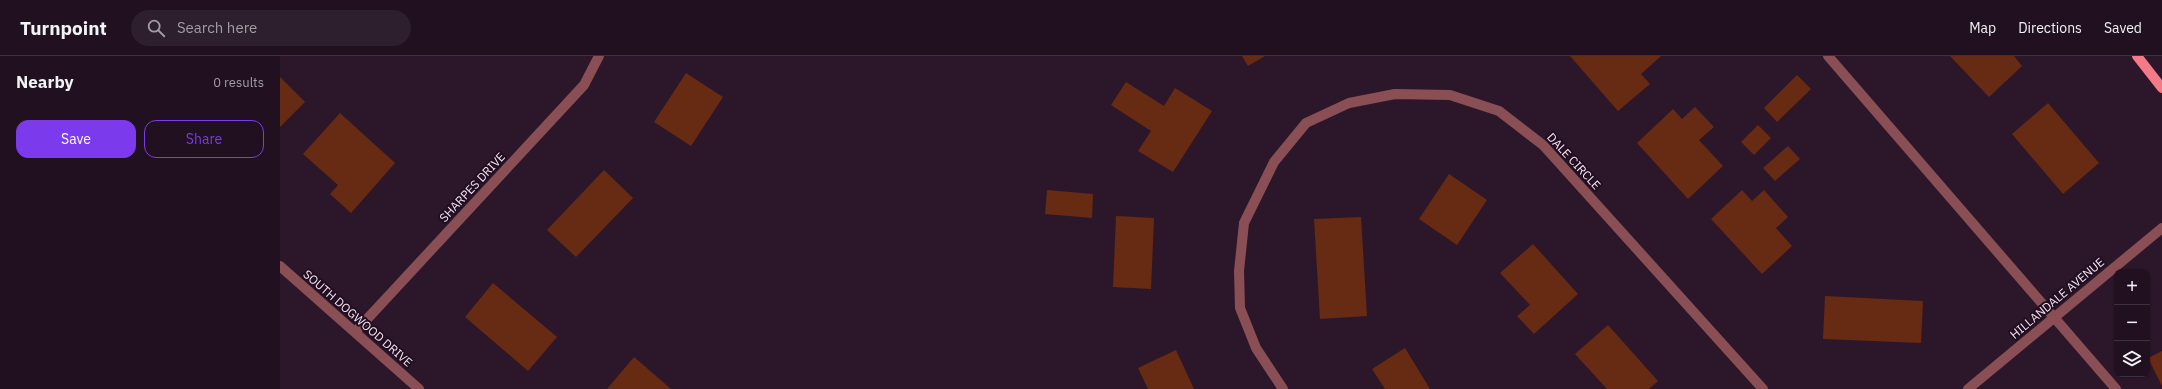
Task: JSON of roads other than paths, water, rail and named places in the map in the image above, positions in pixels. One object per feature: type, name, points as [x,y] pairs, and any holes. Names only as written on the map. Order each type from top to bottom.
[{"type":"main road","points":[[2137,56],[2162,88]]},
{"type":"street","name":"SHARPES DRIVE","points":[[356,331],[584,85],[599,56]]},
{"type":"street","points":[[1828,56],[2116,389]]},
{"type":"street","name":"DALE CIRCLE","points":[[1283,389],[1256,348],[1240,308],[1239,271],[1244,223],[1274,162],[1306,123],[1349,103],[1395,94],[1450,95],[1499,111],[1543,145],[1764,389]]},
{"type":"street","name":"HILLANDALE AVENUE","points":[[1968,389],[2162,228]]},
{"type":"street","name":"SOUTH DOGWOOD DRIVE","points":[[280,266],[356,331],[419,389]]}]
